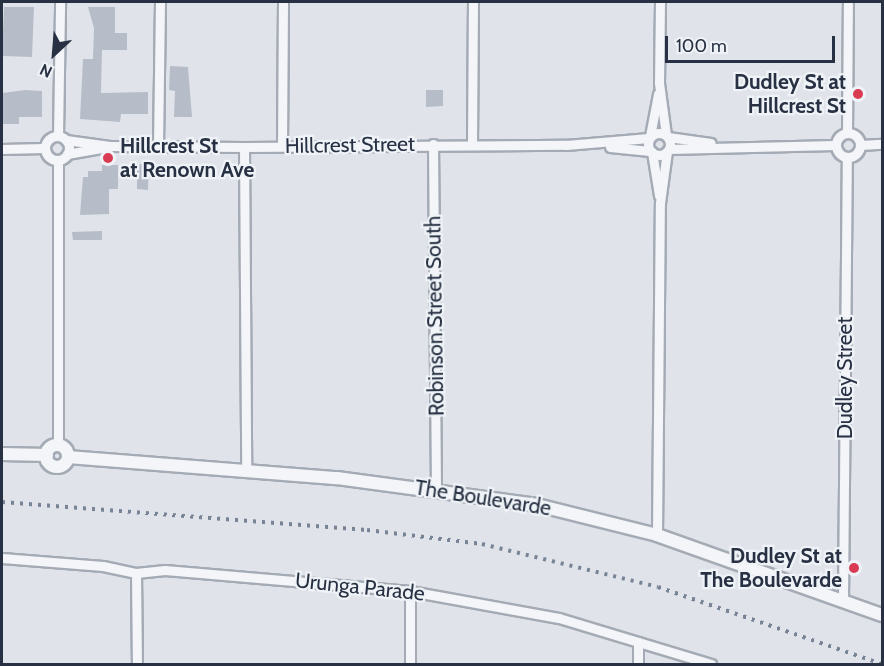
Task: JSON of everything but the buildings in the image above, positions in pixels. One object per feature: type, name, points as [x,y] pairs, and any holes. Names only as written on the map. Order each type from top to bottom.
[{"type":"street","points":[[2,454],[47,455],[57,446],[62,157],[60,2]]},
{"type":"street","points":[[158,146],[160,2]]},
{"type":"street","points":[[282,146],[283,2]]},
{"type":"street","points":[[472,144],[473,2]]},
{"type":"street","points":[[660,2],[659,83],[650,137],[660,203]]},
{"type":"street","points":[[847,133],[848,2]]},
{"type":"street","points":[[657,535],[660,203],[668,150],[659,83]]},
{"type":"street","points":[[650,137],[657,133],[738,146]]},
{"type":"street","points":[[847,133],[855,135],[860,145],[854,155],[847,157],[839,153],[835,146],[838,137],[847,133]]},
{"type":"street","name":"Hillcrest Street","points":[[62,138],[110,146],[244,147],[591,144],[650,137]]},
{"type":"street","points":[[62,138],[47,140],[44,148],[47,155],[62,157]]},
{"type":"street","name":"Robinson Street South","points":[[433,144],[436,488]]},
{"type":"street","name":"Hillcrest Street","points":[[591,144],[651,152]]},
{"type":"street","points":[[860,145],[882,144]]},
{"type":"street","name":"Hillcrest Street","points":[[62,157],[110,146]]},
{"type":"street","points":[[651,152],[660,155],[668,150],[738,146],[835,146]]},
{"type":"street","points":[[244,147],[246,470]]},
{"type":"street","points":[[2,148],[44,148]]},
{"type":"street","name":"Dudley Street","points":[[843,600],[847,157]]},
{"type":"street","points":[[47,455],[48,462],[56,467],[63,466],[68,457],[64,448],[57,446]]},
{"type":"street","name":"The Boulevarde","points":[[68,457],[246,470],[436,488],[537,505],[657,535],[882,615]]},
{"type":"street","name":"Urunga Parade","points":[[2,558],[103,566],[136,573],[165,570],[410,591],[559,618],[711,664]]},
{"type":"street","points":[[136,573],[137,664]]},
{"type":"street","points":[[410,591],[410,664]]},
{"type":"street","points":[[638,642],[638,664]]},
{"type":"railway","points":[[2,502],[367,530],[482,544],[658,587],[882,664]]},
{"type":"place","name":"Dudley St at Hillcrest St","points":[[858,94]]},
{"type":"place","name":"Hillcrest St at Renown Ave","points":[[108,158]]},
{"type":"place","name":"Dudley St at The Boulevarde","points":[[854,568]]}]
